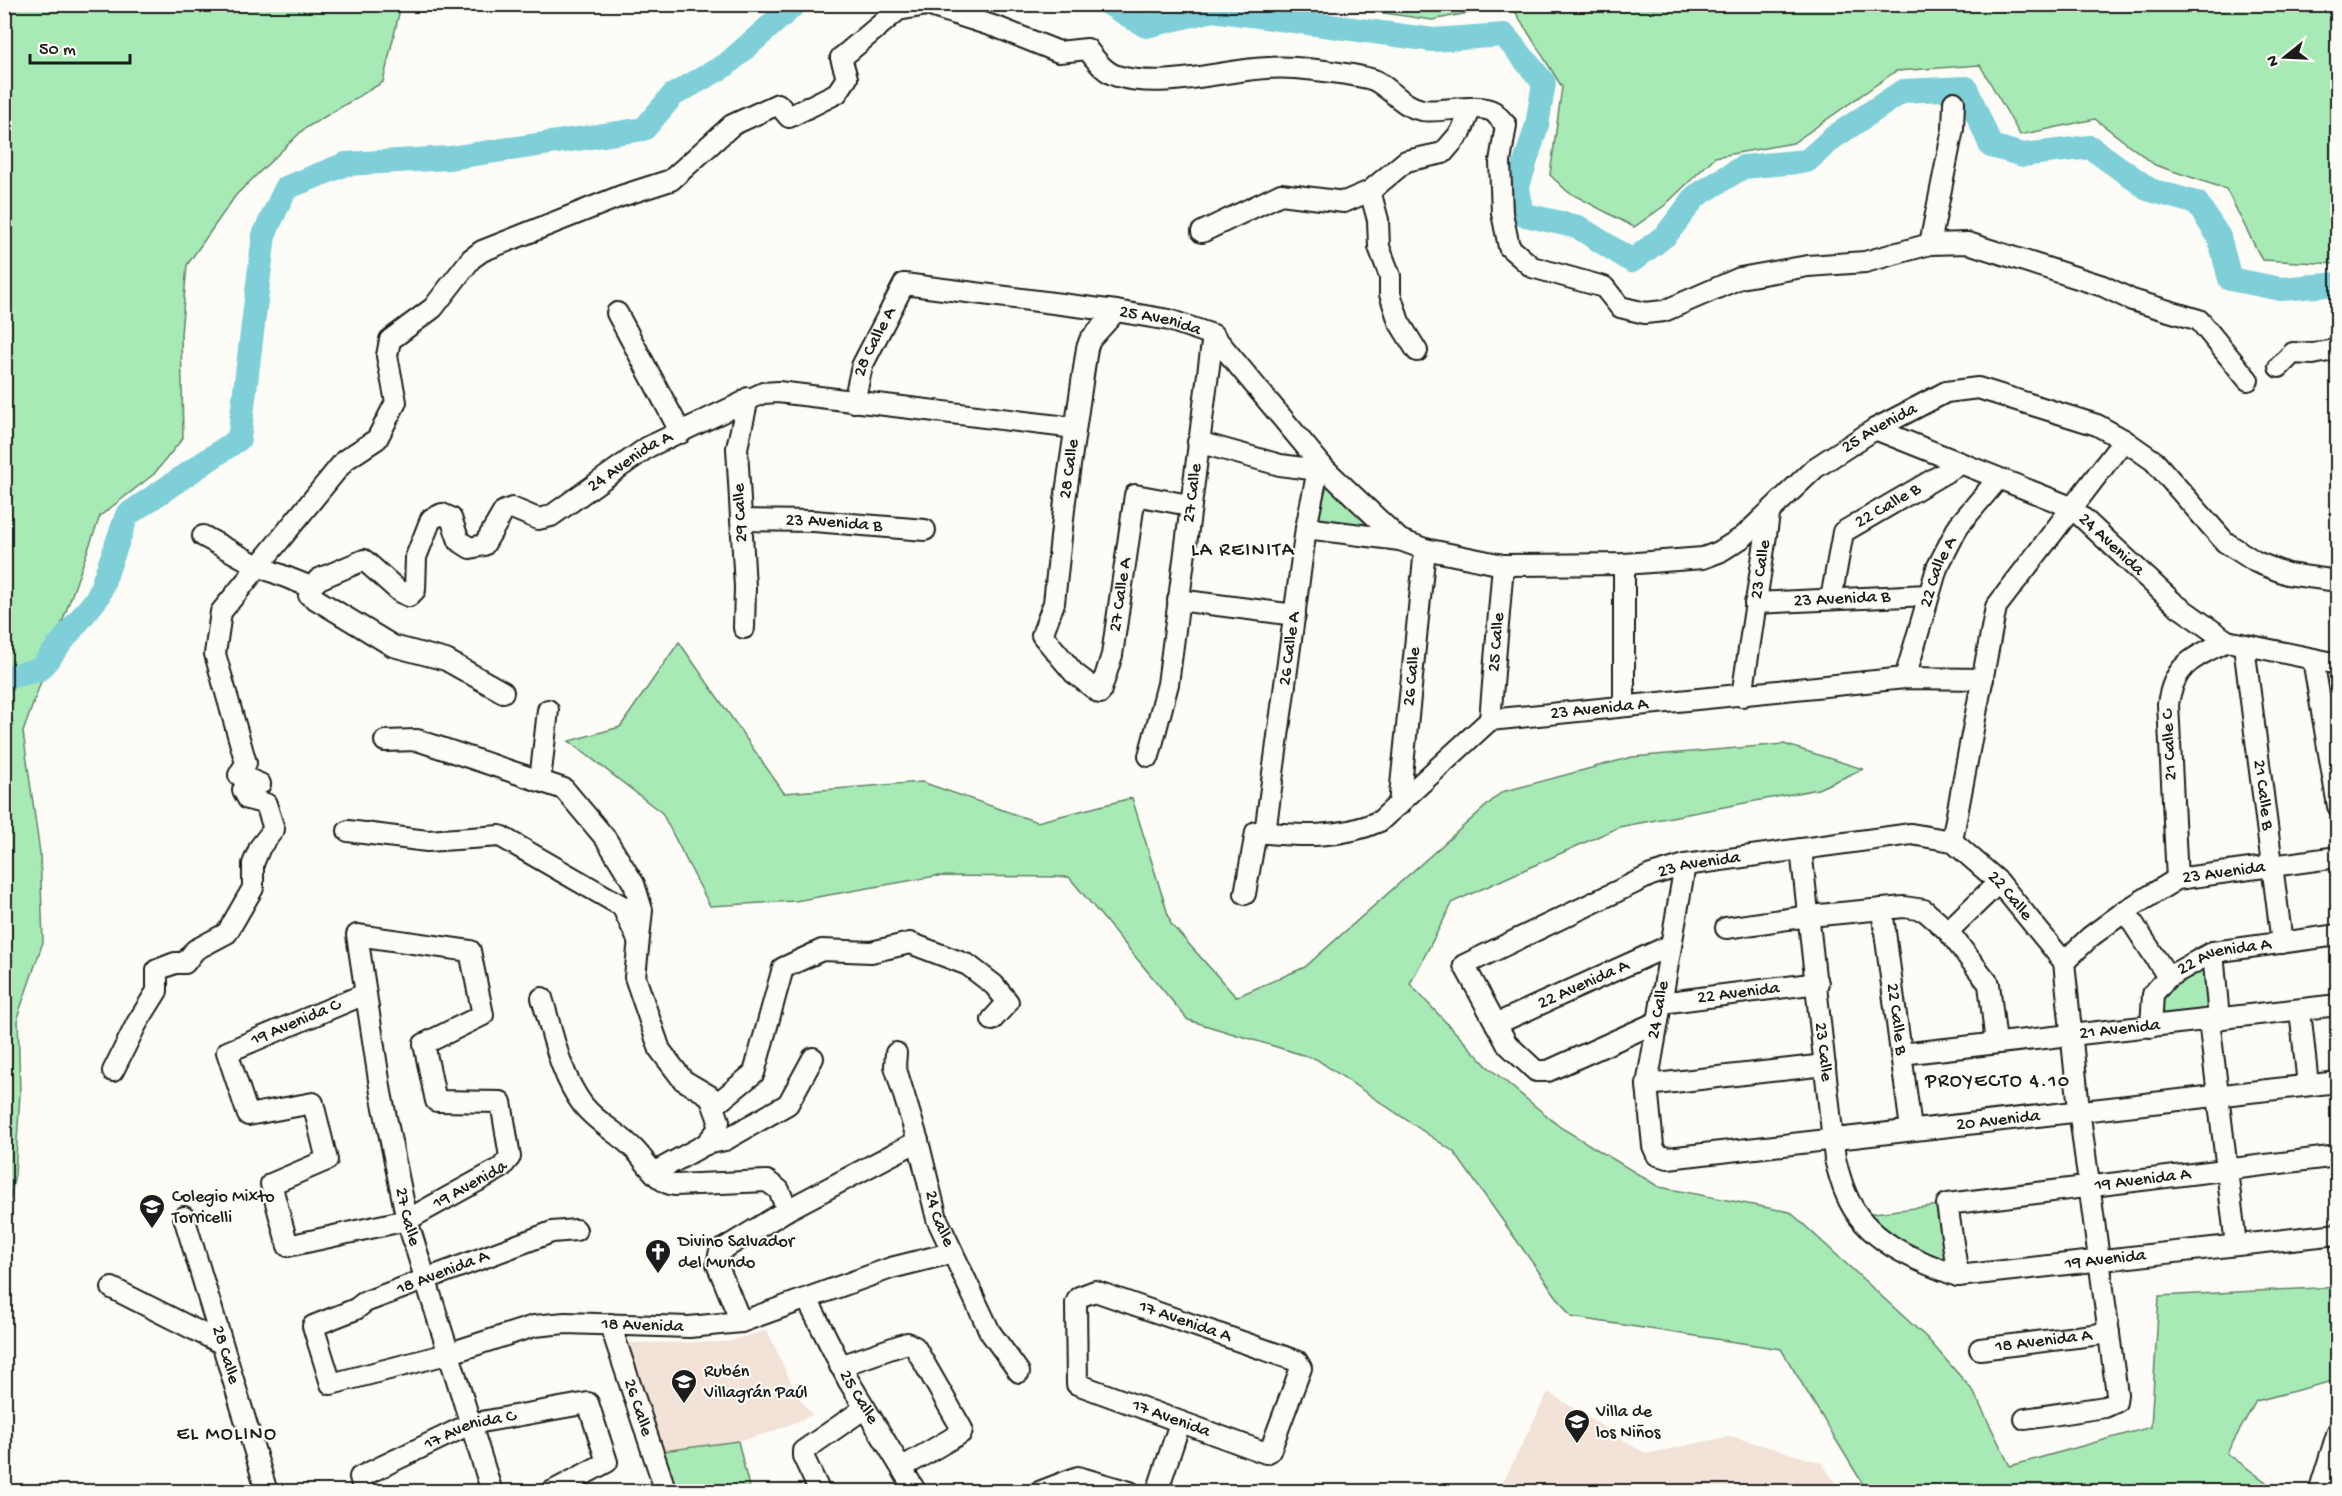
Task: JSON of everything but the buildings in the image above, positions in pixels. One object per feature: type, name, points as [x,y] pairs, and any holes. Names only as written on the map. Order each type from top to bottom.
[{"type":"street","points":[[113,1071],[137,1023],[157,991],[157,970],[175,963],[185,963],[195,950],[227,933],[253,888],[253,864],[260,847],[274,829],[266,804],[248,799],[243,790],[260,784],[239,775],[246,763],[214,654],[221,612],[290,531],[345,460],[377,439],[396,402],[387,356],[390,340],[433,308],[471,259],[482,251],[611,200],[671,180],[732,125],[778,104],[789,117],[837,93],[847,78],[841,58],[898,10],[927,4],[988,24],[1059,52],[1087,49],[1098,64],[1116,75],[1153,80],[1248,69],[1294,67],[1375,81],[1398,99],[1419,109],[1438,111],[1471,108],[1492,111],[1506,126],[1500,162],[1502,213],[1509,247],[1532,267],[1604,287],[1620,307],[1645,312],[1664,311],[1740,278],[1808,266],[1865,262],[1930,244],[1968,243],[2060,271],[2103,286],[2132,300],[2199,320],[2248,380]]},
{"type":"street","points":[[1930,244],[1953,129],[1954,102]]},
{"type":"street","points":[[1202,232],[1281,194],[1344,202],[1370,191],[1406,161],[1443,153],[1461,132],[1471,108]]},
{"type":"street","points":[[1370,191],[1378,220],[1379,246],[1390,276],[1390,294],[1399,322],[1417,351]]},
{"type":"street","name":"25 Avenida","points":[[904,284],[1116,311],[1169,320],[1213,335],[1321,469],[1400,540]]},
{"type":"street","name":"28 Calle A","points":[[854,402],[862,366],[904,284]]},
{"type":"street","name":"28 Calle","points":[[1100,693],[1074,673],[1042,635],[1054,603],[1087,348],[1090,340],[1116,311]]},
{"type":"street","points":[[617,313],[681,433]]},
{"type":"street","name":"27 Calle","points":[[1149,756],[1168,684],[1189,504],[1213,335]]},
{"type":"street","points":[[2279,367],[2293,353],[2313,354],[2337,349]]},
{"type":"street","name":"25 Avenida","points":[[1306,528],[1400,540],[1425,549],[1503,565],[1624,564],[1703,558],[1719,552],[1768,515],[1815,468],[1875,429],[1946,392],[1978,388],[2097,425],[2154,461],[2225,542],[2256,562],[2287,574],[2337,580]]},
{"type":"street","name":"24 Avenida A","points":[[310,587],[319,579],[364,560],[400,592],[409,596],[415,590],[416,556],[431,519],[442,514],[451,518],[459,542],[470,548],[484,545],[504,511],[512,508],[538,519],[551,516],[648,447],[681,433],[748,398],[763,393],[778,392],[1075,428]]},
{"type":"street","name":"29 Calle","points":[[744,628],[737,448],[748,398]]},
{"type":"street","name":"24 Avenida","points":[[1875,429],[2071,507],[2175,604],[2235,643],[2337,664]]},
{"type":"street","points":[[1952,842],[1996,607],[2124,440]]},
{"type":"street","points":[[1198,442],[1280,465],[1321,469]]},
{"type":"street","name":"22 Calle B","points":[[1831,599],[1843,532],[1960,464]]},
{"type":"street","name":"26 Calle A","points":[[1245,894],[1261,832],[1295,615],[1306,528],[1321,469]]},
{"type":"street","name":"22 Calle A","points":[[1905,678],[1928,594],[1959,525],[1998,479]]},
{"type":"street","name":"27 Calle A","points":[[1100,693],[1112,655],[1134,495],[1189,504]]},
{"type":"street","name":"23 Calle","points":[[1742,696],[1768,515]]},
{"type":"street","name":"23 Avenida B","points":[[741,520],[814,521],[925,530]]},
{"type":"street","points":[[204,536],[258,566],[310,587],[309,595],[393,646],[446,660],[502,692]]},
{"type":"street","name":"26 Calle","points":[[1399,805],[1425,549]]},
{"type":"street","points":[[1624,564],[1624,706]]},
{"type":"street","name":"25 Calle","points":[[1490,720],[1503,565]]},
{"type":"street","name":"23 Avenida B","points":[[1755,603],[1928,594]]},
{"type":"street","points":[[1178,600],[1295,615]]},
{"type":"street","name":"21 Calle B","points":[[2235,643],[2282,943]]},
{"type":"street","name":"21 Calle C","points":[[2177,879],[2168,704],[2171,685],[2190,659],[2235,643]]},
{"type":"street","points":[[2313,659],[2337,806]]},
{"type":"street","name":"23 Avenida A","points":[[1490,720],[1905,678],[1983,679]]},
{"type":"street","points":[[540,781],[548,710]]},
{"type":"street","points":[[1261,832],[1288,836],[1333,834],[1360,830],[1380,821],[1490,720]]},
{"type":"street","points":[[385,741],[417,740],[564,789],[606,839],[634,884],[642,910],[634,977],[660,1050],[683,1080],[710,1096],[714,1106],[719,1126],[706,1144]]},
{"type":"street","points":[[348,831],[427,841],[500,836],[622,906],[638,940]]},
{"type":"street","name":"23 Avenida","points":[[1496,1024],[1464,965],[1652,875],[1685,865],[1911,834],[1952,842]]},
{"type":"street","name":"22 Calle","points":[[1952,842],[1999,882],[2064,962]]},
{"type":"street","name":"23 Calle","points":[[1801,849],[1818,983],[1831,1139],[1846,1195],[1858,1215],[1882,1241]]},
{"type":"street","name":"23 Avenida","points":[[2064,962],[2090,937],[2125,911],[2177,879],[2337,857]]},
{"type":"street","name":"24 Calle","points":[[1657,1155],[1653,1146],[1647,1085],[1685,865]]},
{"type":"street","points":[[1948,931],[1999,882]]},
{"type":"street","points":[[1726,928],[1809,916],[1882,909],[1904,907],[1924,910],[1948,931],[1989,984],[1996,1043]]},
{"type":"street","name":"22 Calle B","points":[[1882,909],[1911,1129]]},
{"type":"street","points":[[2125,911],[2168,977]]},
{"type":"street","name":"27 Calle","points":[[492,1491],[447,1354],[407,1220],[365,994],[357,935],[470,951],[483,1016],[424,1044],[436,1101],[501,1101],[510,1157]]},
{"type":"street","name":"22 Avenida A","points":[[2151,1027],[2153,994],[2168,977],[2213,952],[2337,936]]},
{"type":"street","points":[[714,1106],[754,1073],[783,968],[822,950],[871,952],[910,943],[968,965],[994,985],[1008,1002],[992,1020]]},
{"type":"street","name":"22 Avenida A","points":[[1496,1024],[1671,945]]},
{"type":"street","points":[[2213,952],[2217,1095],[2236,1245]]},
{"type":"street","points":[[2025,1419],[2105,1407],[2116,1402],[2079,1109],[2064,962]]},
{"type":"street","name":"22 Avenida","points":[[1496,1024],[1507,1044],[1541,1072],[1659,1012],[1818,983]]},
{"type":"street","name":"19 Avenida C","points":[[288,1246],[271,1184],[327,1160],[313,1103],[248,1115],[227,1053],[365,994]]},
{"type":"street","points":[[542,998],[566,1077],[583,1105],[605,1128],[632,1147],[663,1182],[671,1185],[767,1181],[779,1190],[787,1210]]},
{"type":"street","name":"21 Avenida","points":[[1901,1054],[2337,1005]]},
{"type":"street","points":[[2300,1010],[2308,1085]]},
{"type":"street","name":"24 Calle","points":[[896,1053],[895,1066],[918,1141],[937,1219],[990,1332],[1019,1372]]},
{"type":"street","points":[[655,1172],[706,1144],[725,1140],[788,1104],[813,1058]]},
{"type":"street","points":[[1647,1085],[1825,1065]]},
{"type":"street","name":"20 Avenida","points":[[1657,1155],[1668,1158],[2079,1109],[2337,1082]]},
{"type":"street","points":[[741,1322],[718,1268],[717,1257],[723,1248],[787,1210],[918,1141]]},
{"type":"street","name":"19 Avenida A","points":[[1958,1276],[1947,1204],[2337,1156]]},
{"type":"street","name":"19 Avenida","points":[[288,1246],[407,1220],[501,1168],[510,1157]]},
{"type":"street","name":"28 Calle","points":[[184,1216],[267,1491]]},
{"type":"street","name":"18 Avenida A","points":[[331,1384],[313,1326],[425,1279],[552,1232],[576,1230]]},
{"type":"street","name":"19 Avenida","points":[[1882,1241],[1916,1261],[1958,1276],[2337,1234]]},
{"type":"street","name":"18 Avenida","points":[[331,1384],[447,1354],[534,1326],[565,1323],[689,1327],[741,1322],[891,1268],[951,1253]]},
{"type":"street","points":[[112,1288],[221,1343]]},
{"type":"street","name":"17 Avenida A","points":[[1077,1384],[1076,1303],[1087,1293],[1095,1291],[1297,1361],[1301,1368],[1270,1450],[1266,1453]]},
{"type":"street","name":"25 Calle","points":[[807,1299],[840,1366],[916,1491]]},
{"type":"street","name":"26 Calle","points":[[610,1324],[666,1491]]},
{"type":"street","name":"18 Avenida A","points":[[1980,1348],[2109,1333]]},
{"type":"street","points":[[840,1366],[907,1344],[915,1347],[962,1429],[961,1433],[903,1467]]},
{"type":"street","name":"17 Avenida","points":[[1077,1384],[1266,1453]]},
{"type":"street","name":"17 Avenida C","points":[[362,1484],[470,1424],[588,1404],[607,1462],[551,1491]]},
{"type":"street","points":[[820,1491],[802,1454],[865,1408]]},
{"type":"street","points":[[1157,1491],[1180,1423]]},
{"type":"street","points":[[2319,1491],[2337,1431]]},
{"type":"street","points":[[1039,1491],[1079,1484],[1130,1491]]},
{"type":"shaded area","name":"Rubén Villagrán Paúl","points":[[767,1330],[797,1395],[812,1415],[772,1432],[738,1441],[648,1453],[616,1343],[727,1342]]},
{"type":"shaded area","name":"Villa de los Niños","points":[[1548,1392],[1646,1454],[1731,1436],[1822,1463],[1841,1491],[1499,1491]]},
{"type":"green space","points":[[5,4],[401,5],[383,82],[304,129],[236,195],[187,265],[181,334],[183,438],[154,474],[100,516],[23,732],[40,853],[43,942],[18,1015],[20,1094],[15,1174],[5,1224]]},
{"type":"green space","points":[[1329,5],[1509,5],[1432,20]]},
{"type":"green space","points":[[1511,5],[2337,5],[2337,264],[2262,260],[2226,189],[2155,165],[2095,119],[2020,135],[1980,65],[1896,71],[1793,143],[1715,157],[1664,206],[1634,227],[1568,192],[1550,175],[1562,87]]},
{"type":"green space","points":[[1324,478],[1377,533],[1316,525]]},
{"type":"green space","points":[[679,642],[784,793],[922,782],[1037,822],[1132,798],[1171,924],[1236,997],[1305,967],[1502,792],[1632,757],[1784,744],[1863,769],[1818,789],[1619,827],[1453,902],[1410,984],[1487,1066],[1560,1127],[1659,1187],[1790,1212],[1927,1338],[1973,1391],[2010,1466],[2151,1427],[2159,1296],[2337,1287],[2337,1380],[2256,1401],[2227,1453],[2278,1491],[1867,1491],[1781,1349],[1571,1317],[1454,1152],[1316,1059],[1188,1020],[1069,877],[936,876],[795,901],[710,906],[662,813],[569,741],[620,727]]},
{"type":"green space","points":[[2213,952],[2219,1019],[2151,1027],[2153,994]]},
{"type":"green space","points":[[1947,1204],[1958,1276],[1858,1215]]},
{"type":"green space","points":[[738,1441],[750,1491],[661,1491],[648,1453]]},
{"type":"waterway","points":[[4,678],[40,669],[98,597],[127,515],[239,439],[264,235],[286,188],[346,164],[449,158],[644,129],[673,95],[726,65],[795,4]]},
{"type":"waterway","points":[[1109,4],[1146,26],[1213,10],[1433,40],[1504,35],[1544,83],[1537,125],[1518,186],[1521,214],[1578,227],[1632,261],[1666,235],[1696,196],[1743,167],[1807,161],[1834,137],[1903,91],[1966,88],[1991,146],[2023,155],[2090,147],[2150,190],[2197,203],[2219,237],[2230,279],[2281,289],[2338,284]]},
{"type":"place","name":"Colegio Mixto Torricelli","points":[[152,1230]]},
{"type":"place","name":"Divino Salvador del Mundo","points":[[658,1275]]},
{"type":"place","name":"Rubén Villagrán Paúl","points":[[684,1405]]},
{"type":"place","name":"Villa de los Niños","points":[[1577,1445]]},
{"type":"district","name":"LA REINITA","points":[[1243,551]]},
{"type":"district","name":"PROYECTO 4.10","points":[[1998,1082]]},
{"type":"district","name":"EL MOLINO","points":[[227,1435]]}]
